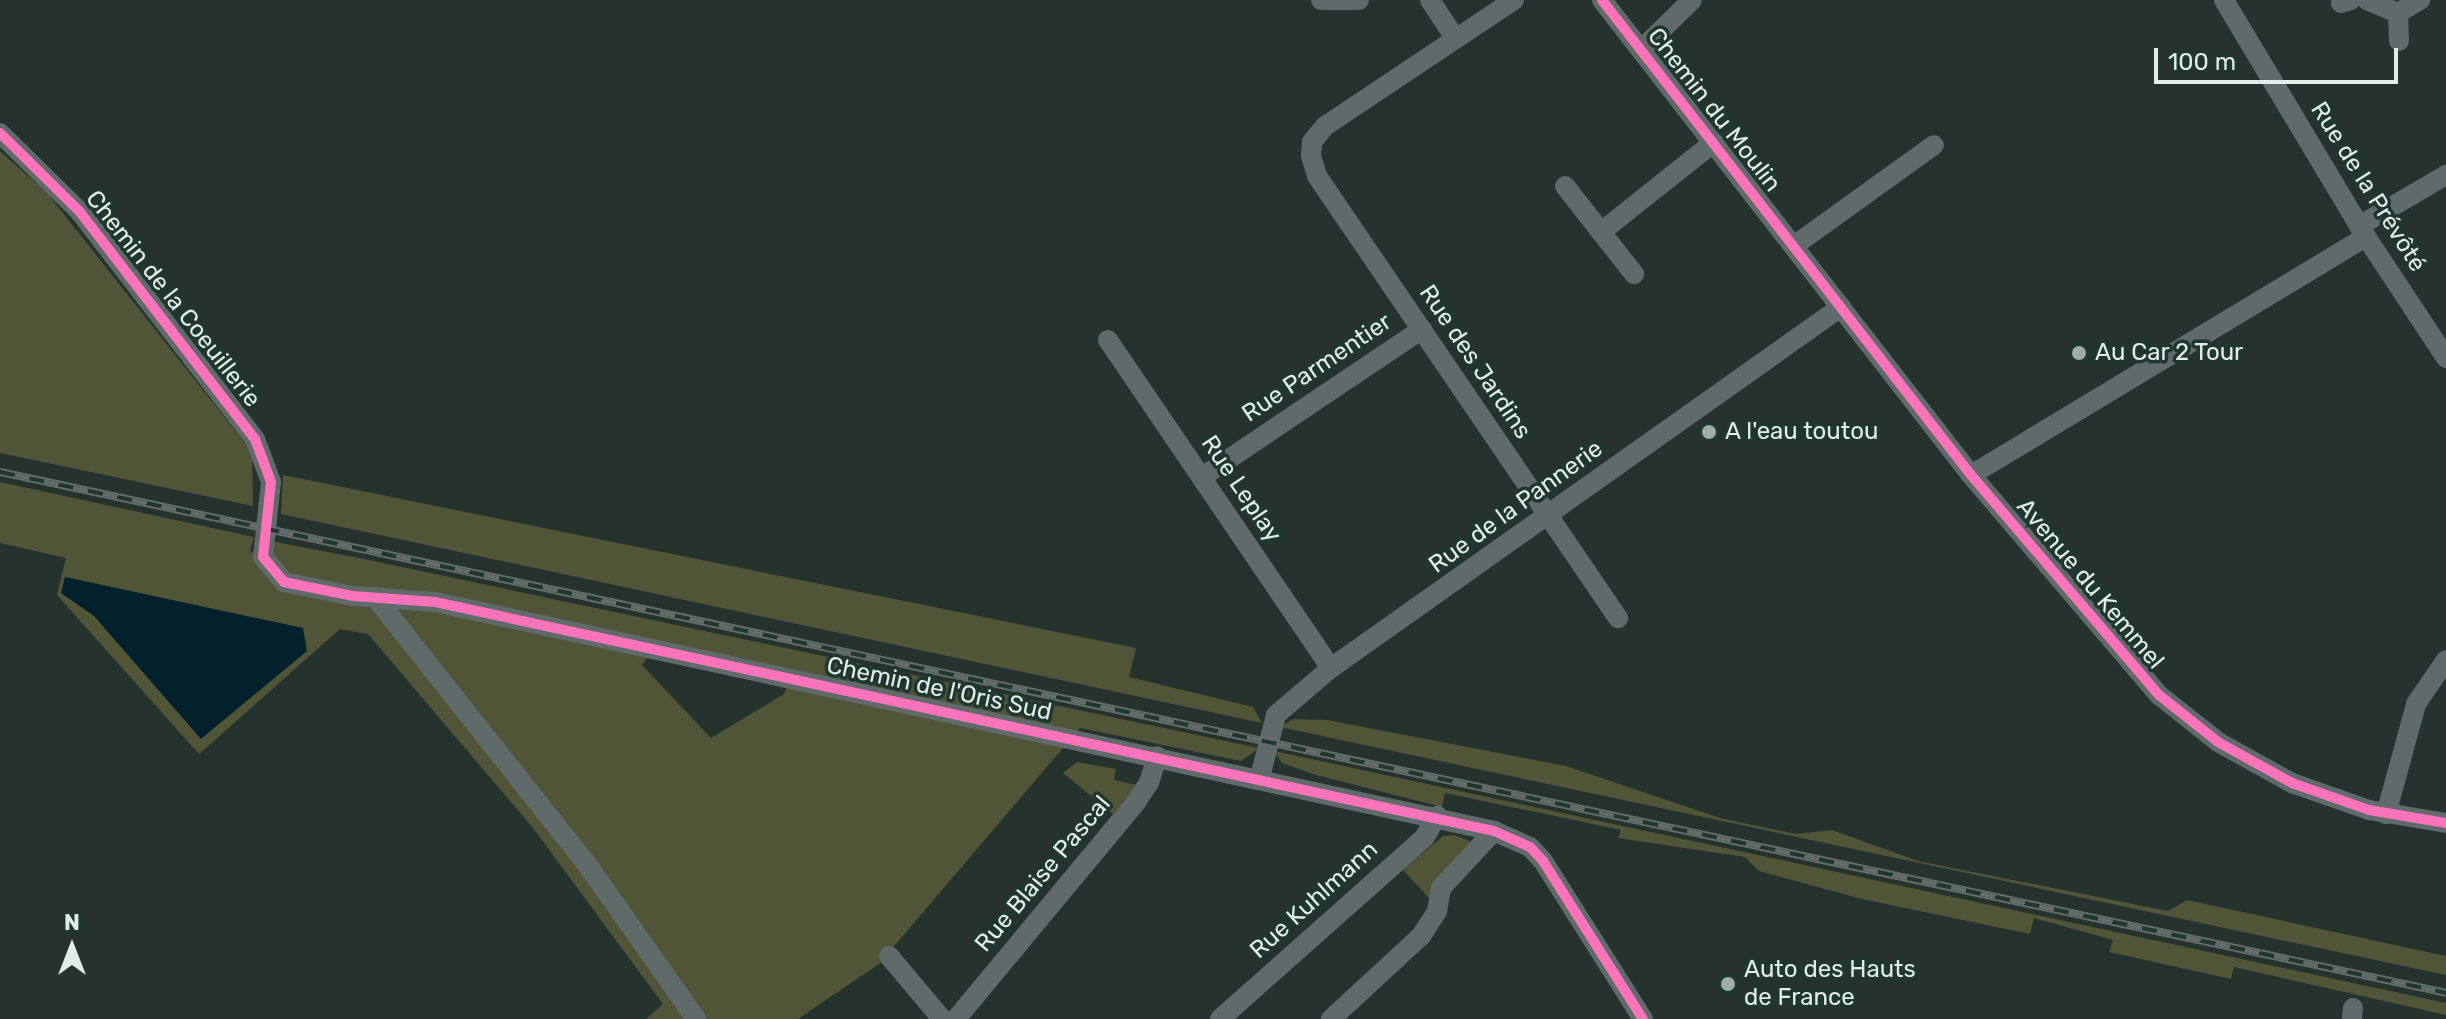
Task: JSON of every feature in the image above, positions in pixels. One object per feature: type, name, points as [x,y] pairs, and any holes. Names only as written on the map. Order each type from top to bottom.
[{"type":"street","points":[[1321,0],[1359,0]]},
{"type":"street","points":[[1430,0],[1455,38],[1514,0]]},
{"type":"street","name":"Chemin du Moulin","points":[[1602,0],[1795,245]]},
{"type":"street","points":[[1641,50],[1692,0]]},
{"type":"street","name":"Rue de la Prévôté","points":[[2224,0],[2362,232],[2446,358]]},
{"type":"street","points":[[2367,0],[2398,13]]},
{"type":"street","points":[[2398,13],[2420,0]]},
{"type":"street","points":[[2398,13],[2399,41]]},
{"type":"street","name":"Rue des Jardins","points":[[1455,38],[1319,130],[1310,149],[1317,176],[1618,618]]},
{"type":"street","name":"Chemin de la Coeuillerie","points":[[0,133],[80,212],[248,428],[270,473],[268,513],[261,549],[276,577],[320,591],[375,597]]},
{"type":"street","points":[[1601,232],[1714,142]]},
{"type":"street","points":[[1795,245],[1934,145]]},
{"type":"street","points":[[1971,475],[2362,232],[2446,175]]},
{"type":"street","points":[[1565,186],[1634,274]]},
{"type":"street","name":"Avenue du Kemmel","points":[[1795,245],[1971,475],[2132,668],[2187,720],[2270,773],[2386,814],[2446,823]]},
{"type":"street","name":"Rue de la Pannerie","points":[[1260,777],[1276,715],[1331,668],[1841,307]]},
{"type":"street","name":"Rue Parmentier","points":[[1202,477],[1422,329]]},
{"type":"street","name":"Rue Leplay","points":[[1108,340],[1331,668]]},
{"type":"street","points":[[375,597],[591,870],[696,1019]]},
{"type":"street","name":"Chemin de l'Oris Sud","points":[[375,597],[435,602],[1260,777],[1494,831],[1530,847],[1543,861],[1643,1019]]},
{"type":"street","points":[[2386,814],[2416,704],[2446,660]]},
{"type":"street","name":"Rue Blaise Pascal","points":[[956,1019],[1136,802],[1149,783],[1157,756]]},
{"type":"street","name":"Rue Kuhlmann","points":[[1220,1019],[1424,838],[1437,816]]},
{"type":"street","points":[[1331,1019],[1432,924],[1450,875],[1494,831]]},
{"type":"street","points":[[889,956],[942,1019]]},
{"type":"green space","points":[[0,151],[48,194],[252,452],[253,506],[0,453]]},
{"type":"green space","points":[[283,475],[1136,648],[1129,677],[1253,707],[1262,723],[281,514]]},
{"type":"green space","points":[[0,482],[254,537],[250,551],[266,557],[271,541],[1259,748],[1241,761],[1080,728],[879,964],[798,1019],[646,1019],[663,1004],[533,828],[368,634],[340,629],[199,754],[57,595],[66,558],[0,543]],"holes":[[[651,653],[788,684],[784,694],[711,738],[642,665]]]},
{"type":"green space","points":[[1293,719],[1327,720],[1566,766],[1720,818],[1796,834],[1832,830],[1918,861],[2168,911],[2187,900],[2446,956],[2446,975],[1280,727]]},
{"type":"green space","points":[[1274,751],[2446,1003],[2446,1015],[2234,967],[2231,979],[2109,952],[2113,940],[2034,918],[2030,934],[1862,899],[1759,871],[1745,857],[1618,838],[1621,830],[1445,793],[1442,807],[1316,775],[1282,763]]},
{"type":"green space","points":[[1077,762],[1116,769],[1114,780],[1137,785],[1113,814],[1063,773]]},
{"type":"green space","points":[[1454,835],[1470,841],[1470,848],[1429,898],[1403,870],[1443,836]]},
{"type":"water","points":[[65,577],[303,628],[307,651],[201,739],[94,616],[61,593]]},
{"type":"railway","points":[[0,472],[2446,993]]},
{"type":"cycle path","points":[[1602,0],[1971,475],[2159,695],[2218,742],[2292,783],[2369,810],[2446,823]]},
{"type":"cycle path","points":[[0,133],[80,212],[255,439],[271,482],[263,557],[284,582],[353,596],[435,602],[1494,831],[1530,847],[1543,861],[1643,1019]]},
{"type":"place","name":"Au Car 2 Tour","points":[[2079,353]]},
{"type":"place","name":"A l'eau toutou","points":[[1709,432]]},
{"type":"place","name":"Auto des Hauts de France","points":[[1728,984]]}]
